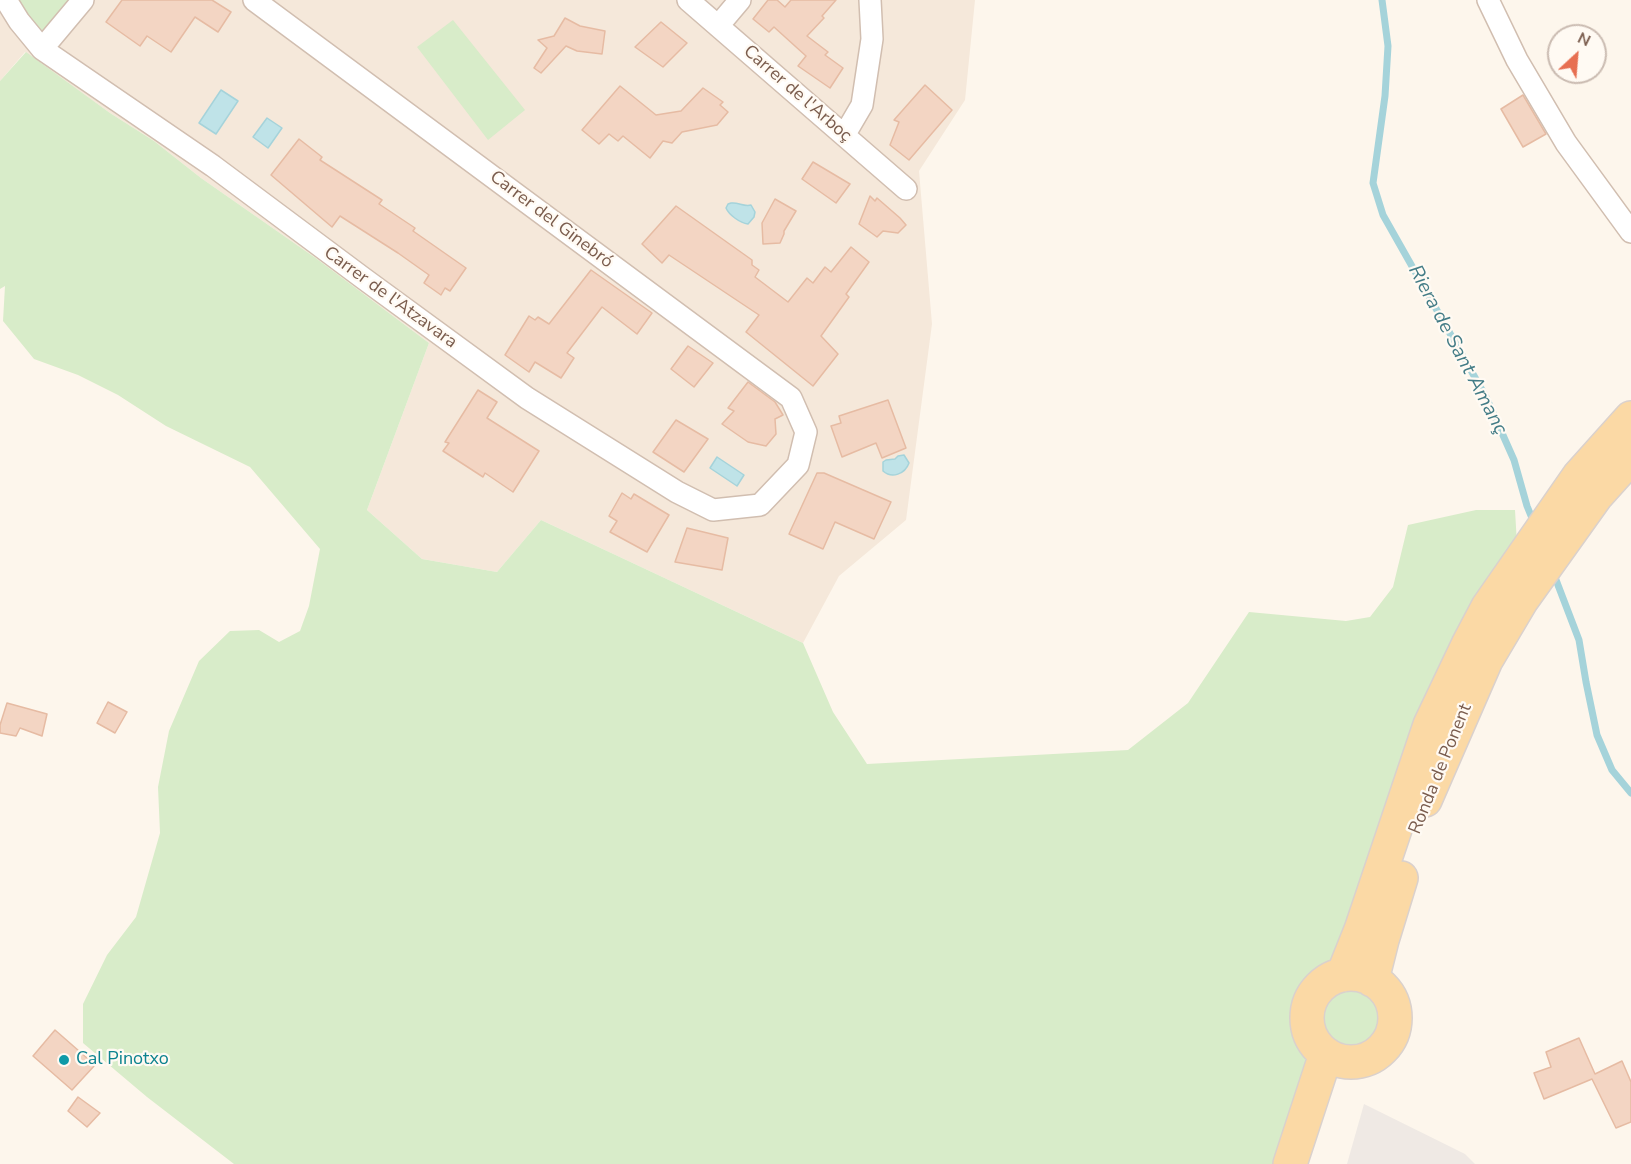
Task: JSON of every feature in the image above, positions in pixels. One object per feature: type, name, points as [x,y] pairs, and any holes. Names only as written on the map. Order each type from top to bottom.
[{"type":"main road","points":[[1587,486],[1631,418]]},
{"type":"main road","points":[[1587,486],[1631,457]]},
{"type":"main road","name":"Ronda de Ponent","points":[[1358,978],[1382,940],[1427,796],[1516,587],[1587,486]]},
{"type":"main road","points":[[1336,977],[1358,978],[1384,989],[1392,1002],[1395,1017],[1393,1032],[1386,1045],[1375,1055],[1361,1060],[1336,1058],[1316,1044],[1309,1031],[1308,1009],[1313,995],[1323,984],[1336,977]]},
{"type":"main road","points":[[1290,1164],[1336,1058]]},
{"type":"main road","points":[[1314,1164],[1336,1058]]},
{"type":"street","name":"Carrer de l'Atzavara","points":[[6,0],[19,21],[42,49],[213,166],[527,398],[677,492],[713,510],[759,505],[798,465]]},
{"type":"street","points":[[42,49],[83,0]]},
{"type":"street","name":"Carrer del Ginebró","points":[[254,0],[791,398],[806,432],[798,465]]},
{"type":"street","name":"Carrer de l'Arboç","points":[[688,0],[906,189]]},
{"type":"street","points":[[718,26],[740,0]]},
{"type":"street","points":[[845,134],[862,105],[872,39],[870,0]]},
{"type":"street","points":[[1488,0],[1517,60],[1566,144],[1631,232]]},
{"type":"shaded area","points":[[0,0],[975,0],[965,100],[919,171],[932,324],[906,520],[839,576],[803,643],[541,520],[497,572],[422,559],[367,510],[429,343],[317,259],[201,178],[154,141],[110,113],[25,52],[0,81]]},
{"type":"shaded area","points":[[1364,1104],[1465,1154],[1475,1164],[1347,1164]]},
{"type":"green space","points":[[18,0],[70,0],[42,36],[29,23]]},
{"type":"green space","points":[[453,20],[525,110],[488,140],[417,47]]},
{"type":"green space","points":[[26,52],[110,113],[154,141],[201,178],[317,259],[429,343],[367,510],[422,559],[497,572],[541,520],[803,643],[833,712],[867,764],[1128,750],[1188,703],[1249,612],[1346,621],[1370,617],[1393,587],[1408,525],[1476,510],[1515,510],[1517,544],[1344,952],[1304,990],[1297,1018],[1304,1046],[1306,1071],[1279,1164],[234,1164],[147,1097],[83,1043],[83,1004],[107,955],[136,917],[160,833],[158,787],[169,731],[199,661],[230,631],[259,630],[279,642],[300,631],[309,606],[320,549],[250,467],[166,426],[118,395],[78,375],[34,359],[3,321],[5,286],[0,289],[0,81]]},
{"type":"green space","points":[[1351,990],[1362,992],[1371,998],[1377,1007],[1379,1018],[1377,1029],[1371,1038],[1362,1044],[1351,1046],[1340,1044],[1331,1038],[1325,1029],[1323,1018],[1325,1007],[1331,998],[1340,992]]},
{"type":"water","points":[[221,90],[238,101],[216,134],[199,123]]},
{"type":"water","points":[[267,118],[282,128],[268,148],[253,137]]},
{"type":"water","points":[[731,203],[751,205],[755,212],[748,224],[738,220],[730,213],[726,208]]},
{"type":"water","points":[[904,455],[909,463],[901,472],[890,475],[883,471],[883,462]]},
{"type":"water","points":[[717,457],[744,475],[737,486],[710,468]]},
{"type":"building","points":[[122,0],[212,0],[231,12],[218,32],[195,17],[171,52],[147,36],[140,46],[106,22]]},
{"type":"building","points":[[768,0],[777,0],[785,7],[791,0],[836,0],[822,16],[824,18],[807,36],[828,52],[825,55],[843,68],[830,88],[798,66],[806,56],[774,27],[769,32],[753,19]]},
{"type":"building","points":[[565,18],[580,26],[605,31],[602,54],[577,51],[566,46],[541,73],[534,68],[547,48],[538,40],[554,36]]},
{"type":"building","points":[[661,22],[687,43],[663,67],[635,47]]},
{"type":"building","points":[[925,85],[952,110],[909,160],[890,145],[899,122],[894,120]]},
{"type":"building","points":[[620,86],[656,115],[681,111],[703,88],[723,102],[720,105],[728,112],[717,125],[682,132],[672,143],[663,141],[650,158],[623,136],[618,141],[609,134],[599,144],[582,130]]},
{"type":"building","points":[[1523,95],[1546,134],[1523,147],[1501,109]]},
{"type":"building","points":[[299,139],[322,157],[320,160],[382,200],[379,204],[415,228],[413,231],[466,268],[450,291],[445,288],[441,295],[424,283],[429,275],[340,216],[332,227],[271,175]]},
{"type":"building","points":[[813,162],[850,184],[836,203],[802,179]]},
{"type":"building","points":[[870,196],[875,201],[877,198],[906,225],[898,233],[883,231],[877,237],[859,224]]},
{"type":"building","points":[[775,199],[796,211],[780,243],[763,244],[762,223]]},
{"type":"building","points":[[676,206],[752,260],[752,265],[759,270],[755,277],[788,302],[807,278],[813,283],[825,267],[831,272],[851,247],[869,262],[846,294],[849,297],[821,336],[838,354],[813,386],[746,332],[759,315],[669,255],[662,263],[642,244]]},
{"type":"building","points":[[591,270],[652,313],[637,334],[602,307],[567,353],[574,358],[561,378],[535,362],[529,372],[505,355],[529,316],[535,320],[538,317],[549,324]]},
{"type":"building","points":[[688,346],[713,363],[694,387],[671,369]]},
{"type":"building","points":[[748,382],[775,402],[783,415],[775,419],[776,434],[766,446],[748,442],[722,424],[734,411],[728,408]]},
{"type":"building","points":[[478,390],[497,402],[487,418],[539,451],[513,492],[485,473],[483,477],[443,451],[449,443],[445,442]]},
{"type":"building","points":[[888,400],[906,448],[882,458],[876,443],[842,457],[831,426],[841,423],[839,416]]},
{"type":"building","points":[[676,420],[708,439],[684,472],[653,452]]},
{"type":"building","points":[[817,473],[824,473],[891,502],[874,539],[835,522],[823,549],[789,534]]},
{"type":"building","points":[[622,493],[631,499],[634,494],[669,515],[647,552],[610,532],[617,521],[609,516]]},
{"type":"building","points":[[687,528],[728,538],[722,570],[675,562]]},
{"type":"building","points":[[108,702],[127,712],[115,733],[97,723]]},
{"type":"building","points":[[7,703],[47,714],[42,736],[20,728],[16,736],[0,733],[0,725]]},
{"type":"building","name":"Cal Pinotxo","points":[[55,1030],[95,1065],[72,1090],[33,1056]]},
{"type":"building","points":[[1579,1038],[1595,1074],[1622,1061],[1631,1082],[1631,1122],[1616,1128],[1592,1079],[1544,1099],[1534,1073],[1551,1067],[1546,1052]]},
{"type":"building","points":[[78,1097],[100,1113],[87,1127],[68,1111]]},
{"type":"waterway","name":"Riera de Sant Amanç","points":[[1382,0],[1388,46],[1385,96],[1373,183],[1383,215],[1486,397],[1514,460],[1534,523]]},
{"type":"waterway","name":"Riera de Sant Amanç","points":[[1553,572],[1579,640],[1597,735],[1612,770],[1631,793]]},
{"type":"place","name":"Cal Pinotxo","points":[[64,1060]]}]
